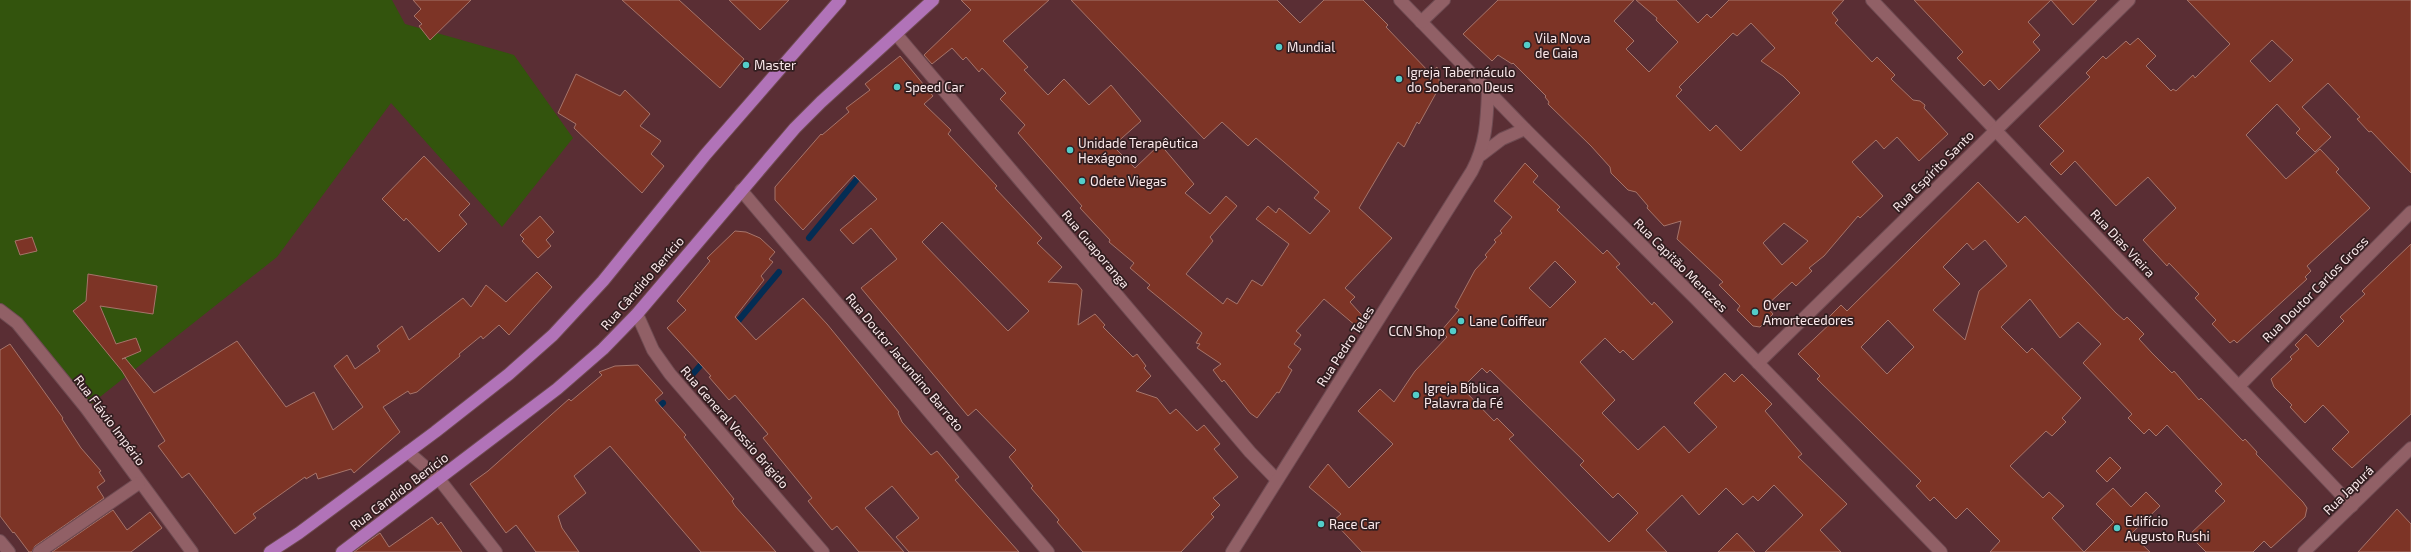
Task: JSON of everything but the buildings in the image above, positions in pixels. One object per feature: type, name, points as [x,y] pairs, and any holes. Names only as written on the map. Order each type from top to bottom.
[{"type":"main road","name":"Rua Cândido Benício","points":[[270,552],[299,534],[509,374],[558,329],[603,281],[706,154],[840,0]]},
{"type":"main road","name":"Rua Cândido Benício","points":[[342,552],[557,389],[603,349],[636,314],[774,151],[821,102],[933,0]]},
{"type":"street","name":"Rua Capitão Menezes","points":[[1400,0],[1525,129],[1758,363],[1941,552]]},
{"type":"street","points":[[1421,22],[1444,0]]},
{"type":"street","name":"Rua Dias Vieira","points":[[1872,0],[2352,506]]},
{"type":"street","name":"Rua Espírito Santo","points":[[1758,363],[1996,129],[2121,3]]},
{"type":"street","name":"Rua Guaporanga","points":[[896,34],[1250,452],[1277,480]]},
{"type":"street","name":"Rua Pedro Teles","points":[[1232,552],[1393,298],[1481,155],[1487,128],[1488,91]]},
{"type":"street","name":"Rua Pedro Teles","points":[[1481,155],[1502,139],[1525,129]]},
{"type":"street","name":"Rua Doutor Jacundino Barreto","points":[[741,190],[1048,552]]},
{"type":"street","name":"Rua Doutor Carlos Gross","points":[[2239,386],[2411,212]]},
{"type":"street","name":"Rua Flávio Império","points":[[1,311],[17,323],[86,408],[192,552]]},
{"type":"street","name":"Rua General Vossio Brigido","points":[[636,314],[653,350],[670,374],[823,552]]},
{"type":"street","name":"Rua Japurá","points":[[2304,552],[2411,448]]},
{"type":"street","points":[[408,452],[439,479],[496,552]]},
{"type":"street","points":[[39,552],[140,483]]},
{"type":"street","points":[[0,541],[9,552]]},
{"type":"green space","points":[[0,0],[392,0],[405,24],[514,55],[573,138],[502,227],[391,103],[277,257],[86,408],[0,312]]},
{"type":"waterway","points":[[809,238],[862,173]]},
{"type":"waterway","points":[[734,326],[779,272]]},
{"type":"waterway","points":[[691,376],[706,359]]},
{"type":"waterway","points":[[655,410],[663,403]]},
{"type":"place","name":"Vila Nova de Gaia","points":[[1527,45]]},
{"type":"place","name":"Mundial","points":[[1279,47]]},
{"type":"place","name":"Master","points":[[746,65]]},
{"type":"place","name":"Igreja Tabernáculo do Soberano Deus","points":[[1399,79]]},
{"type":"place","name":"Speed Car","points":[[897,87]]},
{"type":"place","name":"Unidade Terapêutica Hexágono","points":[[1070,150]]},
{"type":"place","name":"Odete Viegas","points":[[1082,181]]},
{"type":"place","name":"Over Amortecedores","points":[[1755,312]]},
{"type":"place","name":"Lane Coiffeur","points":[[1461,321]]},
{"type":"place","name":"CCN Shop","points":[[1453,331]]},
{"type":"place","name":"Igreja Bíblica Palavra da Fé","points":[[1416,395]]},
{"type":"place","name":"Race Car","points":[[1321,524]]},
{"type":"place","name":"Edifício Augusto Rushi","points":[[2117,528]]}]
